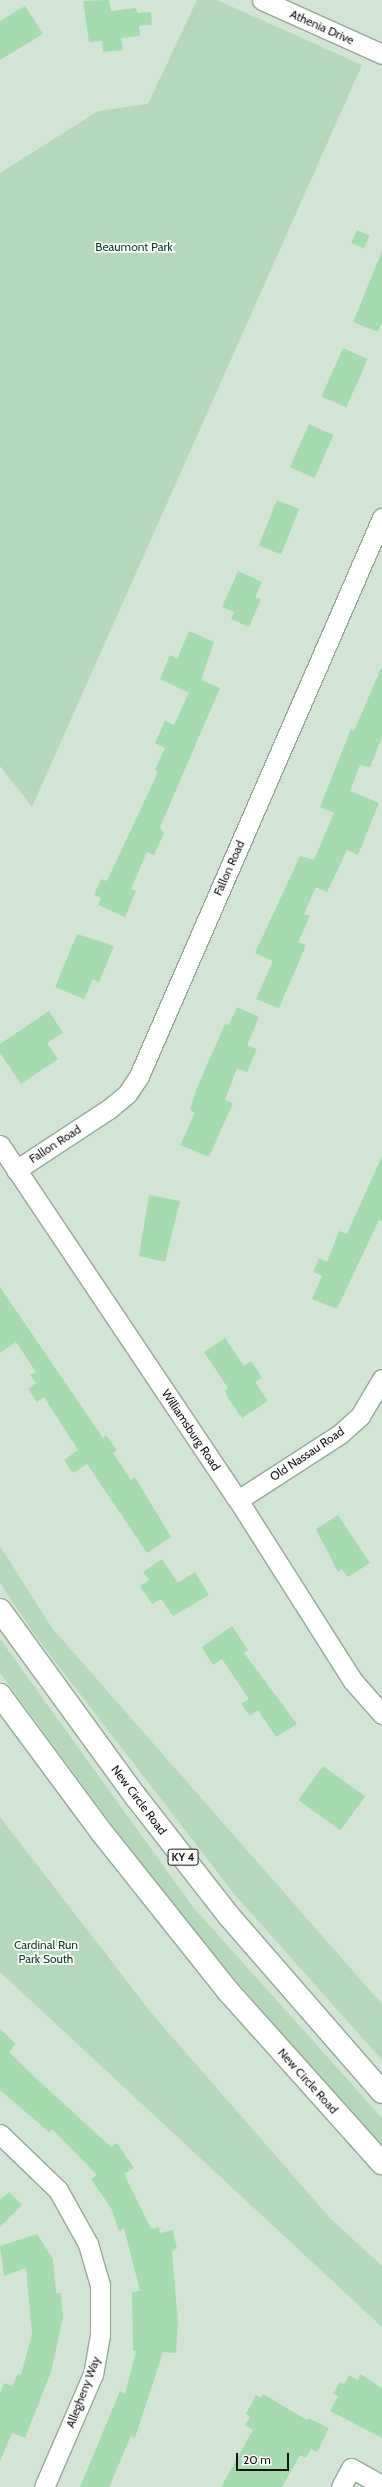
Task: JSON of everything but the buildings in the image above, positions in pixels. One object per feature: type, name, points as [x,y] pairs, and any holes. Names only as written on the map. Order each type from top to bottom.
[{"type":"highway","name":"New Circle Road","points":[[0,1610],[136,1797],[229,1916],[382,2092]]},
{"type":"highway","name":"New Circle Road","points":[[0,1694],[103,1834],[228,1991],[382,2163]]},
{"type":"street","name":"Athenia Drive","points":[[262,0],[382,54]]},
{"type":"street","name":"Fallon Road","points":[[16,1170],[109,1109],[127,1094],[139,1076],[382,518]]},
{"type":"street","name":"Williamsburg Road","points":[[0,1145],[238,1500],[353,1681],[382,1714]]},
{"type":"street","name":"Old Nassau Road","points":[[238,1500],[340,1434],[360,1416],[382,1379]]},
{"type":"street","name":"Allegheny Way","points":[[0,2134],[58,2190],[88,2244],[100,2285],[100,2334],[94,2366],[44,2487]]},
{"type":"street","points":[[340,2487],[350,2468],[382,2485]]},
{"type":"green space","name":"Beaumont Park","points":[[197,0],[217,0],[362,65],[32,807],[0,766],[0,173],[98,111],[148,104]]},
{"type":"green space","points":[[0,1546],[52,1628],[382,2004],[382,2060],[235,1895],[37,1638],[0,1583]]},
{"type":"green space","points":[[0,1639],[193,1907],[382,2118],[382,2147],[180,1917],[0,1673]]},
{"type":"green space","name":"Cardinal Run Park South","points":[[0,1817],[153,2015],[331,2219],[382,2266],[382,2327],[0,1972]]}]
